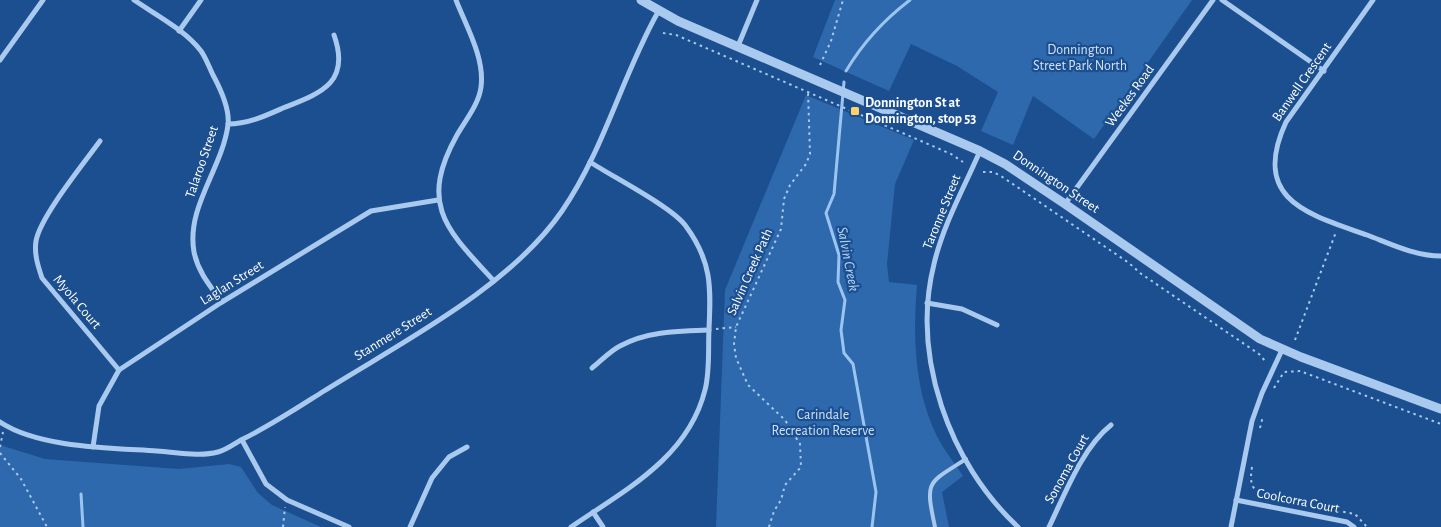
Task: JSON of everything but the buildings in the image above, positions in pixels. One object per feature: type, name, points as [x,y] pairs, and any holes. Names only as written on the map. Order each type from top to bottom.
[{"type":"street","points":[[0,60],[43,0]]},
{"type":"street","name":"Talaroo Street","points":[[134,0],[179,31],[200,50],[217,82],[228,124],[218,158],[196,213],[193,233],[194,253],[201,273],[222,302]]},
{"type":"street","points":[[179,31],[201,0]]},
{"type":"street","points":[[456,0],[480,66],[481,88],[473,109],[442,166],[438,200],[444,220],[451,234],[494,281]]},
{"type":"street","name":"Donnington Street","points":[[641,0],[658,12],[980,151],[1005,164],[1065,204],[1241,327],[1282,350],[1441,410]]},
{"type":"street","points":[[738,46],[756,0]]},
{"type":"street","name":"Weekes Road","points":[[1065,204],[1213,0]]},
{"type":"street","points":[[1222,0],[1324,71]]},
{"type":"street","name":"Banwell Crescent","points":[[1373,0],[1286,122],[1276,144],[1275,168],[1280,187],[1294,204],[1310,214],[1418,254],[1441,256]]},
{"type":"street","name":"Stanmere Street","points":[[0,422],[5,426],[46,440],[93,447],[196,454],[218,452],[282,418],[494,281],[540,237],[561,212],[590,162],[647,32],[658,12]]},
{"type":"street","points":[[228,124],[244,124],[322,93],[332,82],[338,68],[340,51],[334,35]]},
{"type":"street","name":"Myola Court","points":[[100,140],[43,223],[36,241],[36,261],[42,278],[119,370]]},
{"type":"street","name":"Taronne Street","points":[[980,151],[942,238],[934,263],[927,304],[930,362],[936,390],[966,459],[1001,510],[1018,527]]},
{"type":"street","points":[[571,527],[665,460],[685,437],[699,410],[706,388],[712,290],[706,263],[697,243],[683,224],[668,211],[590,162]]},
{"type":"street","name":"Laglan Street","points":[[93,447],[99,406],[119,370],[222,302],[371,211],[438,200]]},
{"type":"street","points":[[927,304],[962,309],[997,325]]},
{"type":"street","points":[[592,368],[619,346],[641,336],[666,332],[709,330]]},
{"type":"street","points":[[1231,527],[1252,421],[1262,393],[1282,350]]},
{"type":"street","name":"Sonoma Court","points":[[1049,527],[1097,436],[1111,425]]},
{"type":"street","points":[[242,440],[266,484],[287,500],[349,527]]},
{"type":"street","points":[[410,527],[432,478],[449,456],[467,447]]},
{"type":"street","name":"Coolcorra Court","points":[[1236,500],[1347,522],[1354,527]]},
{"type":"street","points":[[593,512],[603,527]]},
{"type":"lane","points":[[935,527],[928,494],[935,479],[966,459]]},
{"type":"path","points":[[820,65],[831,41],[843,0]]},
{"type":"path","points":[[663,33],[676,35],[951,154],[963,162]]},
{"type":"path","name":"Salvin Creek Path","points":[[769,527],[774,510],[781,500],[784,485],[801,467],[800,444],[785,420],[756,394],[744,377],[736,358],[736,326],[775,244],[784,214],[784,199],[790,185],[806,164],[810,154],[808,93]]},
{"type":"path","points":[[983,172],[993,172],[1009,181],[1259,354],[1266,362]]},
{"type":"path","points":[[1295,340],[1338,225]]},
{"type":"path","points":[[720,328],[736,326]]},
{"type":"path","points":[[1270,395],[1284,372],[1300,371],[1441,424]]},
{"type":"path","points":[[1258,434],[1264,414]]},
{"type":"path","points":[[0,447],[5,426]]},
{"type":"path","points":[[0,453],[21,479],[46,527]]},
{"type":"path","points":[[1253,462],[1250,481],[1254,490],[1263,496],[1355,514],[1367,527]]},
{"type":"path","points":[[283,527],[287,500]]},
{"type":"green space","name":"Donnington Street Park North","points":[[835,0],[1192,0],[1094,139],[1033,96],[1013,145],[981,131],[998,92],[957,66],[911,44],[889,91],[813,57]]},
{"type":"green space","name":"Carindale Recreation Reserve","points":[[806,95],[914,140],[895,184],[887,264],[889,282],[917,285],[915,341],[922,395],[937,436],[963,476],[942,492],[949,527],[716,527],[725,290]]},
{"type":"green space","points":[[0,445],[45,459],[179,469],[229,464],[241,467],[258,493],[272,505],[321,527],[0,527]]},
{"type":"waterway","name":"Salvin Creek","points":[[846,71],[859,51],[875,32],[910,0]]},
{"type":"waterway","name":"Salvin Creek","points":[[844,82],[834,194],[826,213],[839,255],[838,282],[845,300],[841,330],[844,353],[853,364],[876,492],[872,527]]},
{"type":"waterway","points":[[81,494],[83,527]]},
{"type":"place","name":"Donnington St at Donnington, stop 53","points":[[855,111]]}]
